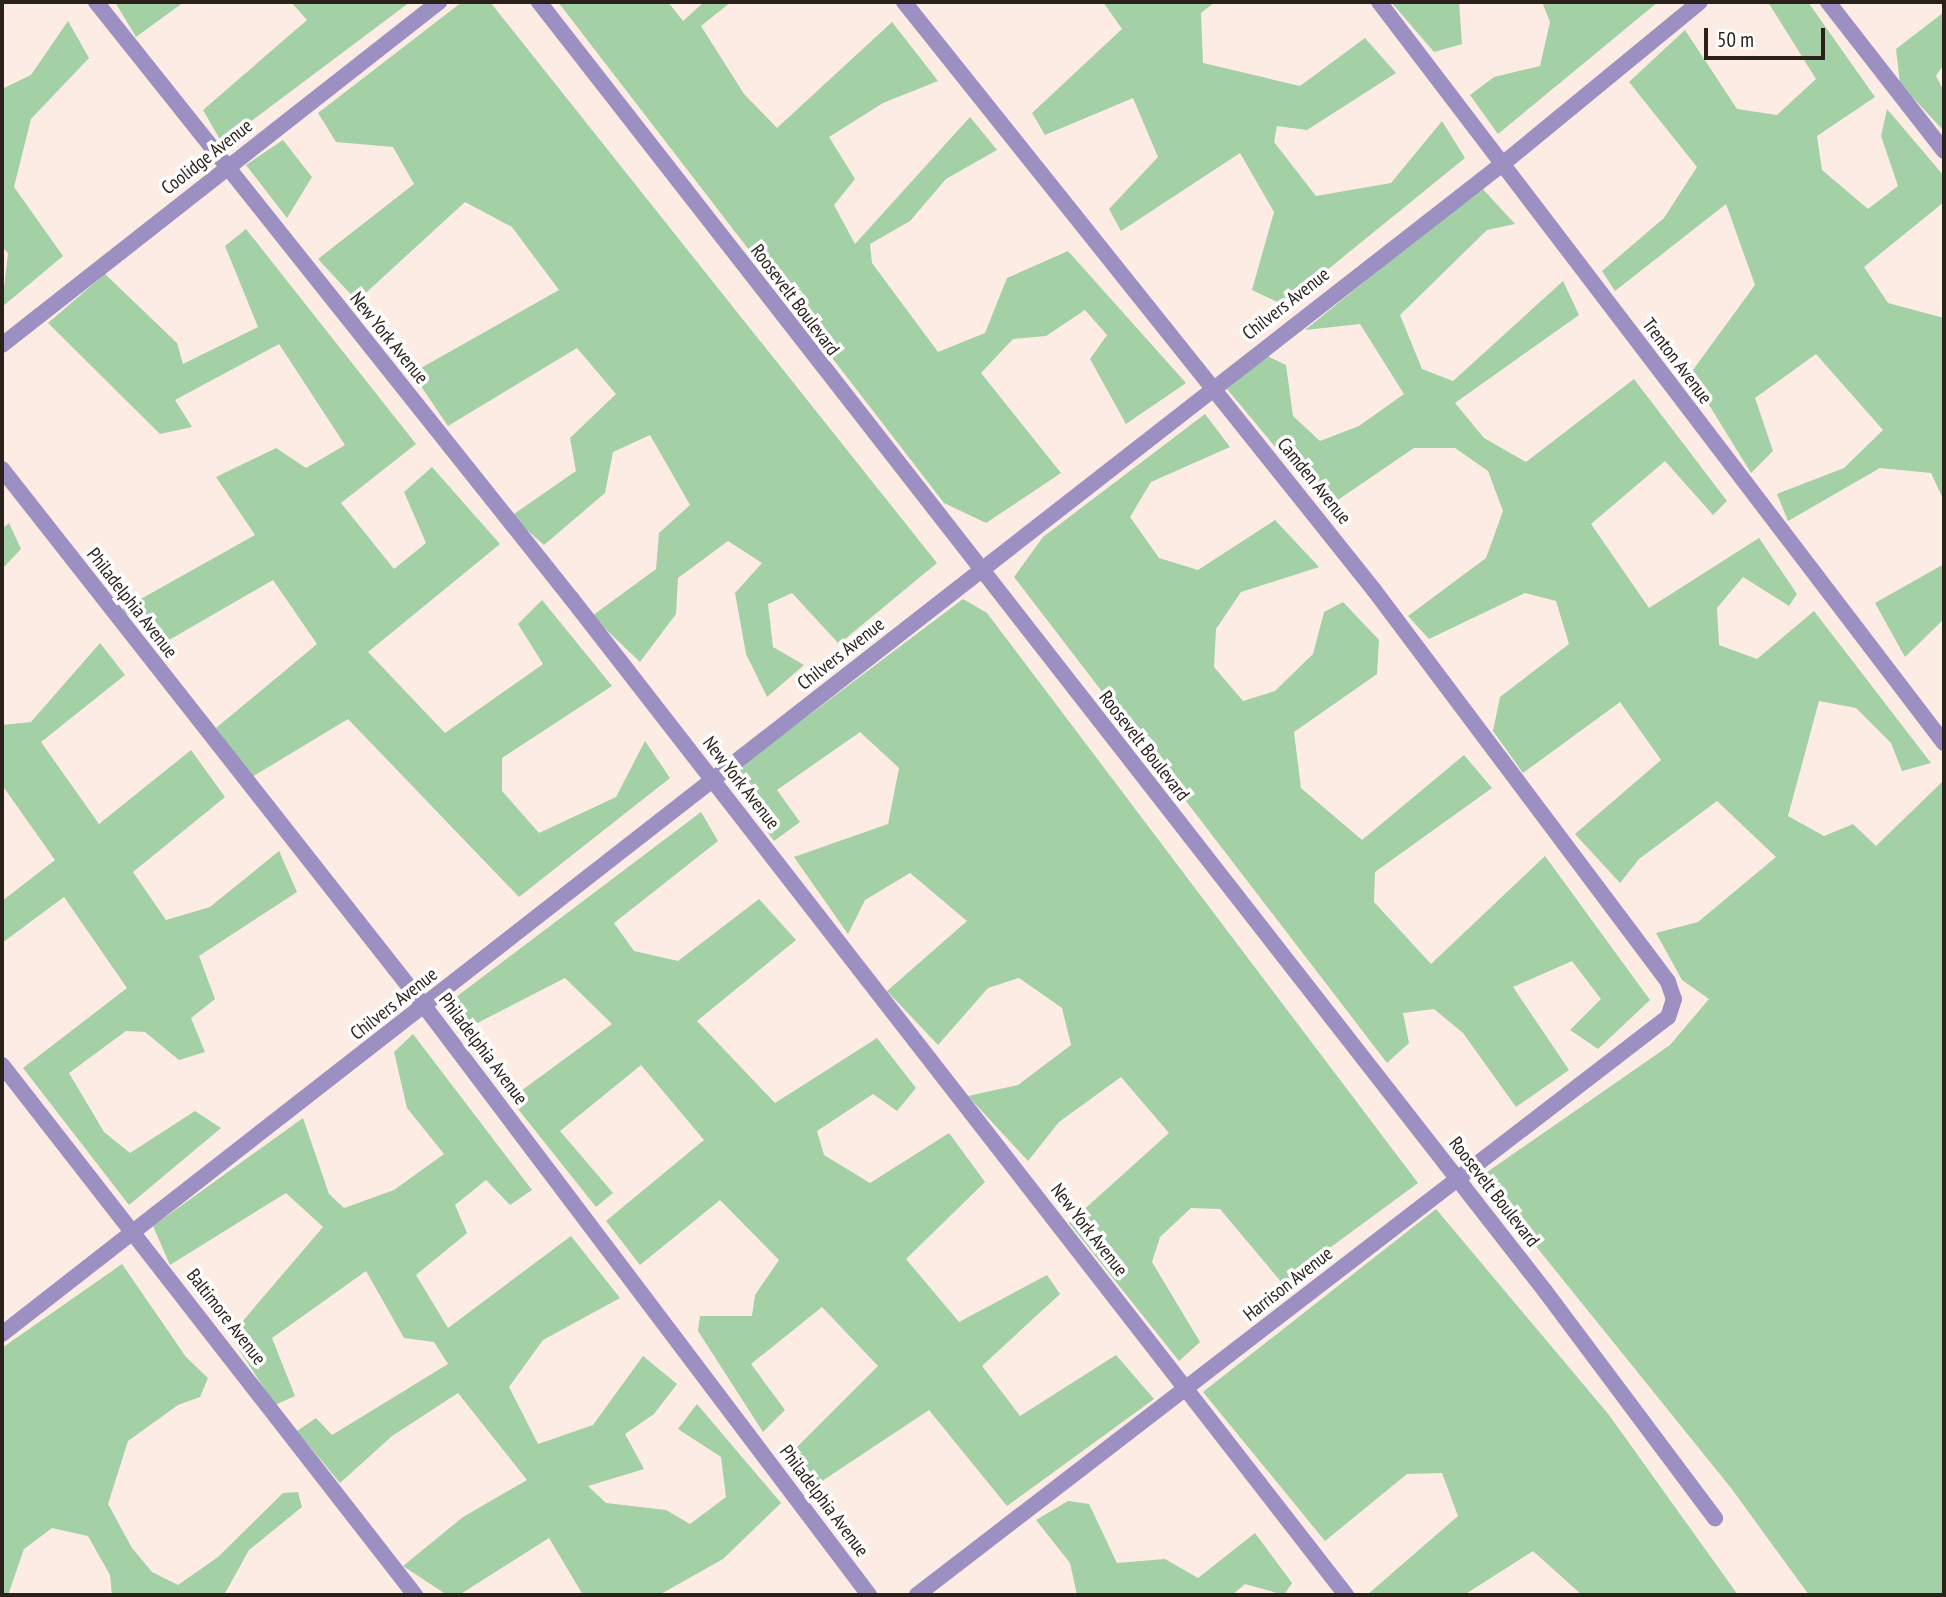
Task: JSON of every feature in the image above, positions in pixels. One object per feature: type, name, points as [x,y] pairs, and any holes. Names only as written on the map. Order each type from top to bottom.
[{"type":"street","name":"New York Avenue","points":[[96,2],[714,781],[1346,1595]]},
{"type":"street","name":"Coolidge Avenue","points":[[2,345],[439,2]]},
{"type":"street","name":"Roosevelt Boulevard","points":[[538,2],[1457,1181],[1715,1518]]},
{"type":"street","name":"Camden Avenue","points":[[904,2],[1374,590],[1668,982],[1674,999]]},
{"type":"street","name":"Trenton Avenue","points":[[1379,2],[1505,162],[1944,743]]},
{"type":"street","name":"Chilvers Avenue","points":[[2,1334],[425,1007],[1213,387],[1505,162],[1700,2]]},
{"type":"street","points":[[1828,2],[1944,151]]},
{"type":"street","name":"Philadelphia Avenue","points":[[2,469],[425,1007],[869,1595]]},
{"type":"street","name":"Harrison Avenue","points":[[917,1595],[1668,1017],[1674,999]]},
{"type":"street","name":"Baltimore Avenue","points":[[2,1065],[415,1595]]},
{"type":"green space","points":[[115,2],[184,2],[136,37]]},
{"type":"green space","points":[[291,2],[410,2],[222,143],[203,110],[307,20]]},
{"type":"green space","points":[[462,2],[490,2],[937,563],[839,644],[792,593],[768,604],[773,647],[804,665],[767,697],[746,654],[735,593],[762,563],[728,541],[678,578],[676,614],[640,662],[592,616],[656,569],[659,533],[690,505],[650,435],[613,452],[605,493],[544,545],[511,516],[576,471],[570,438],[616,394],[577,348],[448,426],[412,373],[559,290],[512,227],[465,202],[357,301],[318,259],[414,184],[393,147],[336,142],[318,113]]},
{"type":"green space","points":[[558,2],[668,2],[683,21],[704,2],[731,2],[701,26],[744,94],[777,128],[892,22],[938,81],[883,103],[829,137],[855,179],[834,205],[855,244],[970,117],[997,150],[946,179],[910,221],[870,244],[872,263],[938,352],[985,333],[1007,278],[1068,251],[1186,383],[1126,424],[1090,359],[1107,335],[1085,310],[1046,336],[1013,339],[981,373],[1061,473],[986,523],[944,503]]},
{"type":"green space","points":[[1103,2],[1215,2],[1201,13],[1203,63],[1300,86],[1365,38],[1396,73],[1307,130],[1277,126],[1274,142],[1316,196],[1391,183],[1442,121],[1465,158],[1284,305],[1252,290],[1274,212],[1240,153],[1121,231],[1109,209],[1158,157],[1133,98],[1045,135],[1032,113],[1122,29]]},
{"type":"green space","points":[[1391,2],[1459,2],[1462,44],[1434,52]]},
{"type":"green space","points":[[1542,2],[1658,2],[1498,134],[1470,95],[1494,77],[1540,66],[1550,22]]},
{"type":"green space","points":[[1768,2],[1808,2],[1875,97],[1817,136],[1822,170],[1868,209],[1898,186],[1881,136],[1887,109],[1944,176],[1944,202],[1864,267],[1888,303],[1944,318],[1944,501],[1931,473],[1880,468],[1788,521],[1777,494],[1844,468],[1883,430],[1816,354],[1755,398],[1773,451],[1751,473],[1690,374],[1755,285],[1726,204],[1615,291],[1602,271],[1664,218],[1697,167],[1629,82],[1685,30],[1737,109],[1777,115],[1816,79]]},
{"type":"green space","points":[[1944,12],[1944,64],[1936,76],[1944,91],[1944,131],[1900,84],[1896,49]]},
{"type":"green space","points":[[68,21],[89,58],[31,119],[14,187],[63,256],[2,307],[8,253],[2,247],[2,89],[31,75]]},
{"type":"green space","points":[[283,140],[312,177],[287,218],[246,165]]},
{"type":"green space","points":[[1481,187],[1515,224],[1487,230],[1400,315],[1422,369],[1453,381],[1563,281],[1579,315],[1455,403],[1484,438],[1526,462],[1634,379],[1727,501],[1713,515],[1665,461],[1591,524],[1649,608],[1759,538],[1797,594],[1789,606],[1743,577],[1717,608],[1719,645],[1757,659],[1814,611],[1931,763],[1902,771],[1891,743],[1856,708],[1819,701],[1788,816],[1824,836],[1853,824],[1876,846],[1944,780],[1944,1595],[1809,1595],[1731,1488],[1480,1177],[1670,1045],[1709,999],[1682,980],[1656,933],[1698,922],[1776,857],[1717,801],[1639,859],[1620,883],[1575,834],[1661,760],[1620,702],[1523,773],[1493,731],[1500,697],[1569,644],[1556,601],[1525,593],[1429,639],[1408,616],[1486,558],[1503,511],[1488,471],[1455,448],[1414,448],[1326,508],[1227,389],[1267,356],[1286,365],[1293,416],[1320,441],[1359,426],[1404,394],[1360,324],[1305,330]]},
{"type":"green space","points":[[246,229],[416,444],[341,503],[394,569],[426,543],[404,492],[432,467],[500,544],[368,652],[445,733],[543,664],[518,624],[542,600],[612,686],[502,758],[502,791],[539,833],[616,797],[645,741],[670,778],[519,897],[348,719],[252,777],[216,728],[317,644],[273,580],[169,640],[121,610],[255,535],[216,477],[276,448],[306,468],[345,445],[279,344],[175,400],[192,427],[160,434],[48,323],[105,274],[177,343],[183,364],[258,327],[225,246]]},
{"type":"green space","points":[[1205,414],[1230,447],[1151,482],[1130,517],[1159,558],[1198,570],[1275,520],[1319,567],[1241,592],[1216,629],[1214,667],[1243,701],[1275,691],[1313,654],[1324,612],[1343,602],[1379,640],[1377,674],[1294,732],[1301,788],[1362,840],[1464,755],[1492,788],[1375,872],[1374,902],[1431,964],[1545,856],[1650,1000],[1598,1049],[1570,1030],[1601,999],[1572,961],[1513,987],[1569,1070],[1516,1107],[1463,1033],[1434,1009],[1403,1013],[1409,1043],[1387,1063],[1014,577],[1043,537]]},
{"type":"green space","points":[[9,523],[21,549],[2,569],[2,529]]},
{"type":"green space","points":[[1944,564],[1944,619],[1905,657],[1875,603]]},
{"type":"green space","points":[[963,599],[987,613],[1418,1183],[1282,1283],[1220,1209],[1191,1208],[1160,1237],[1152,1262],[1200,1342],[1179,1361],[1069,1223],[1169,1133],[1121,1077],[1059,1122],[1028,1161],[968,1096],[1018,1085],[1071,1045],[1062,1008],[1019,978],[988,988],[938,1045],[887,991],[967,921],[910,873],[865,900],[848,934],[794,857],[888,824],[899,768],[860,732],[777,790],[800,822],[774,841],[727,777]]},
{"type":"green space","points":[[100,643],[125,675],[41,742],[99,824],[191,750],[225,797],[133,872],[166,920],[210,907],[279,851],[297,892],[199,956],[215,999],[191,1018],[205,1052],[179,1060],[145,1032],[126,1031],[69,1073],[104,1132],[130,1153],[195,1111],[221,1128],[129,1205],[23,1068],[127,988],[64,897],[2,943],[2,901],[55,860],[2,785],[2,725],[31,722]]},
{"type":"green space","points":[[701,812],[718,841],[614,923],[634,951],[678,961],[759,899],[796,940],[697,1021],[775,1103],[877,1038],[916,1088],[897,1111],[873,1094],[817,1131],[824,1155],[870,1183],[949,1133],[985,1182],[906,1259],[959,1322],[1047,1275],[1060,1294],[982,1366],[1020,1416],[1116,1355],[1154,1399],[1007,1506],[929,1410],[813,1487],[793,1451],[878,1366],[822,1307],[751,1364],[785,1410],[763,1432],[698,1331],[700,1316],[752,1316],[755,1295],[779,1260],[720,1200],[640,1265],[606,1221],[704,1140],[641,1065],[560,1131],[613,1193],[596,1207],[510,1099],[612,1024],[565,978],[458,1033],[444,1006]]},
{"type":"green space","points":[[413,1034],[532,1190],[510,1205],[486,1180],[455,1205],[467,1233],[416,1275],[448,1328],[571,1236],[620,1298],[543,1340],[509,1387],[538,1444],[593,1425],[643,1356],[677,1384],[654,1414],[625,1434],[644,1469],[588,1486],[606,1503],[666,1510],[690,1524],[726,1497],[721,1457],[678,1429],[697,1404],[781,1503],[723,1559],[659,1595],[583,1595],[549,1538],[459,1595],[447,1595],[403,1566],[463,1517],[527,1480],[458,1393],[392,1436],[340,1483],[297,1431],[316,1418],[332,1435],[448,1364],[434,1342],[404,1338],[366,1271],[272,1338],[295,1396],[275,1405],[230,1336],[323,1227],[286,1193],[170,1265],[153,1226],[303,1118],[329,1194],[344,1208],[394,1190],[444,1154],[407,1108],[394,1052]]},
{"type":"green space","points":[[1436,1209],[1609,1415],[1738,1595],[1582,1595],[1533,1551],[1464,1595],[1367,1595],[1458,1516],[1442,1473],[1407,1474],[1325,1541],[1203,1392]]},
{"type":"green space","points":[[122,1264],[186,1357],[208,1378],[200,1397],[178,1405],[128,1441],[108,1504],[132,1548],[152,1572],[178,1585],[218,1557],[283,1493],[298,1492],[302,1507],[249,1550],[224,1595],[112,1595],[110,1575],[88,1536],[52,1528],[24,1549],[8,1595],[2,1595],[2,1348]]},
{"type":"green space","points":[[1068,1501],[1089,1504],[1117,1563],[1165,1559],[1198,1578],[1255,1533],[1292,1583],[1284,1595],[1245,1584],[1232,1595],[1077,1595],[1070,1563],[1036,1520]]}]
